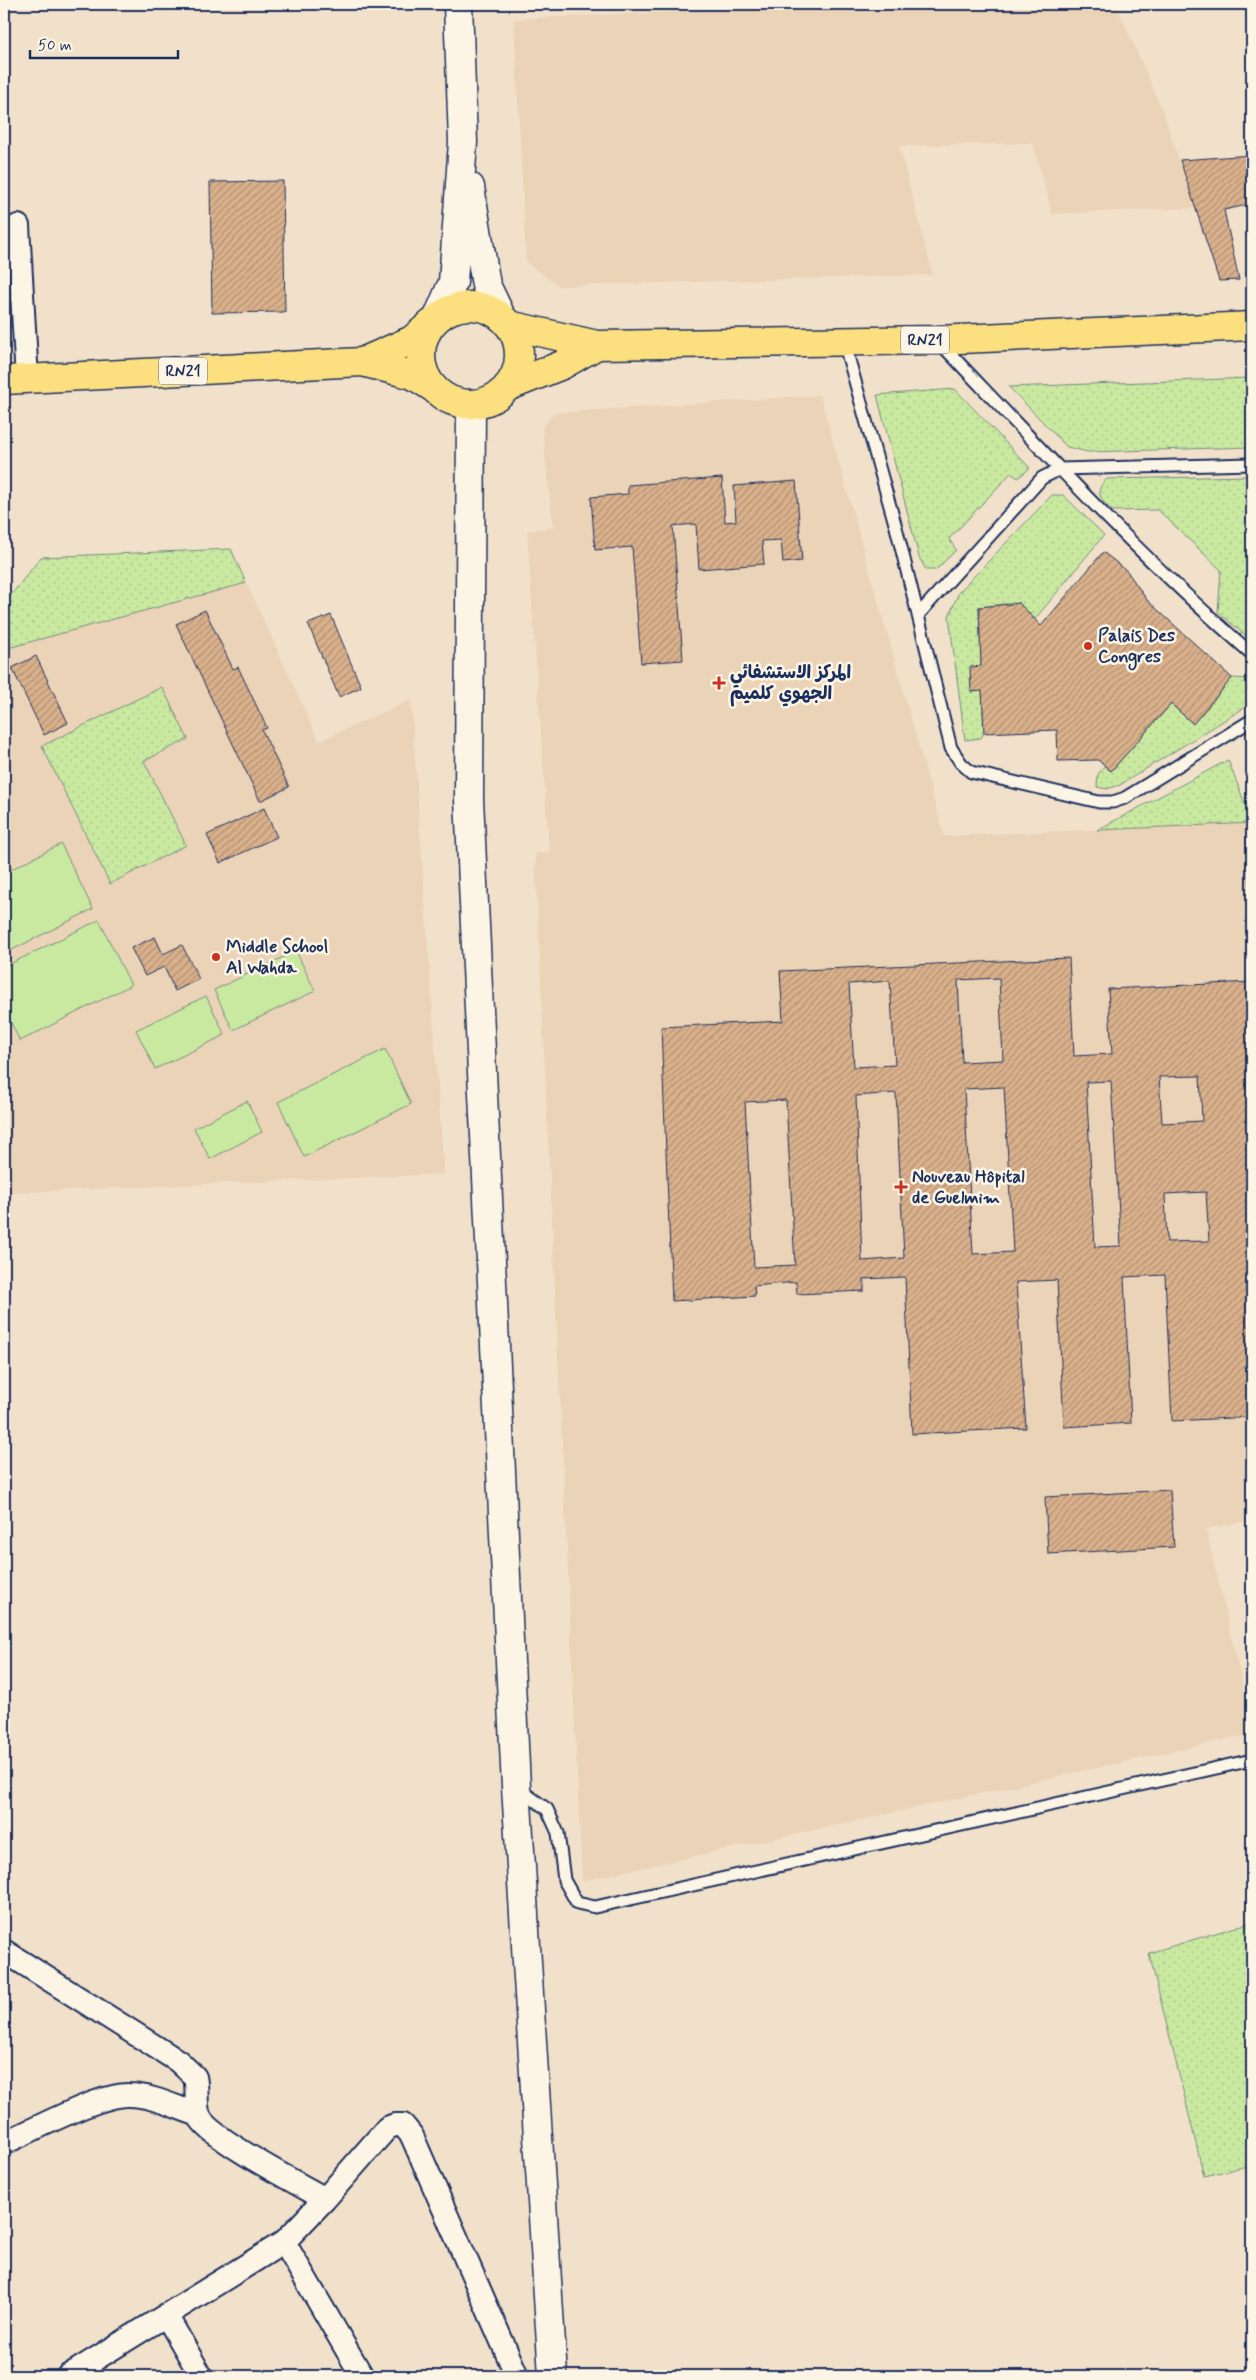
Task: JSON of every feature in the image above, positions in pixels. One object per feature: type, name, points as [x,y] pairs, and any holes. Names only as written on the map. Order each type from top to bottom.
[{"type":"main road","name":"RN21","points":[[362,362],[412,340],[450,310],[470,306],[489,309],[505,320],[597,345],[937,340],[1252,326]]},
{"type":"main road","points":[[435,320],[424,339],[421,357],[425,374],[435,389]]},
{"type":"main road","points":[[505,320],[518,342],[519,361],[507,387]]},
{"type":"main road","name":"RN21","points":[[15,380],[362,362],[413,376],[453,400],[471,404],[490,399],[507,387],[562,365],[597,345]]},
{"type":"street","points":[[435,320],[453,282],[463,142],[458,4]]},
{"type":"street","points":[[463,142],[486,285],[505,320]]},
{"type":"street","points":[[15,380],[18,226]]},
{"type":"street","points":[[471,404],[469,799],[516,1787],[553,2376]]},
{"type":"street","points":[[4,1951],[186,2068],[195,2077],[199,2116]]},
{"type":"street","points":[[4,2144],[108,2097],[130,2095],[144,2097],[199,2116],[207,2126],[235,2146],[325,2199]]},
{"type":"street","points":[[68,2376],[284,2242],[325,2199],[387,2128],[402,2125],[412,2136],[517,2376]]},
{"type":"street","points":[[284,2242],[362,2376]]},
{"type":"street","points":[[166,2315],[201,2376]]},
{"type":"lane","points":[[937,340],[1060,469],[1210,617],[1252,654]]},
{"type":"lane","points":[[844,342],[897,531],[951,748],[960,762],[971,772],[1099,802],[1113,802],[1125,798],[1252,720]]},
{"type":"lane","points":[[918,615],[1042,478],[1060,469],[1252,464]]},
{"type":"lane","points":[[516,1787],[547,1809],[558,1833],[564,1880],[577,1903],[595,1907],[1252,1760]]},
{"type":"shaded area","points":[[849,4],[1116,4],[1162,109],[1195,208],[1052,214],[1033,143],[899,146],[933,275],[559,286],[526,263],[514,19]]},
{"type":"shaded area","name":"Nouveau Hôpital de Guelmim","points":[[820,395],[944,836],[1252,823],[1252,1520],[1206,1529],[1252,1725],[1252,1734],[582,1881],[535,854],[549,852],[527,531],[553,527],[542,427],[554,413]]},
{"type":"shaded area","name":"Middle School Al Wahda","points":[[231,549],[319,741],[411,700],[444,1174],[4,1193],[4,604],[41,557]]},
{"type":"green space","points":[[1252,378],[1252,447],[1088,452],[1067,447],[1009,387]]},
{"type":"green space","points":[[955,389],[1030,468],[1018,478],[1011,473],[949,539],[956,550],[936,570],[926,570],[919,557],[877,395]]},
{"type":"green space","points":[[1252,477],[1252,641],[1218,612],[1221,570],[1158,510],[1113,511],[1102,500],[1099,492],[1102,483],[1107,479]]},
{"type":"green space","points":[[1052,495],[1063,495],[1104,535],[1035,619],[1019,603],[979,607],[984,733],[981,738],[965,740],[949,616],[959,592]]},
{"type":"green space","points":[[231,549],[246,583],[4,649],[4,604],[41,557]]},
{"type":"green space","points":[[1232,678],[1252,679],[1252,703],[1120,785],[1107,789],[1097,787],[1098,774],[1105,766],[1111,771],[1171,704],[1193,723]]},
{"type":"green space","points":[[162,687],[188,739],[144,761],[186,845],[110,884],[42,746]]},
{"type":"green space","points":[[1228,760],[1247,809],[1252,808],[1252,823],[1097,830]]},
{"type":"green space","points":[[61,844],[93,909],[4,954],[4,873]]},
{"type":"green space","points":[[99,920],[131,985],[20,1041],[4,1009],[4,967]]},
{"type":"green space","points":[[296,951],[315,991],[233,1030],[214,990]]},
{"type":"green space","points":[[206,996],[225,1035],[155,1069],[136,1030]]},
{"type":"green space","points":[[385,1049],[411,1104],[304,1157],[278,1102]]},
{"type":"green space","points":[[247,1101],[262,1132],[210,1159],[194,1128]]},
{"type":"green space","points":[[1252,1922],[1252,2165],[1204,2176],[1149,1953]]},
{"type":"building","points":[[1252,155],[1252,179],[1248,180],[1247,205],[1224,210],[1239,280],[1219,281],[1180,160]]},
{"type":"building","points":[[283,181],[285,312],[212,313],[210,182]]},
{"type":"building","points":[[4,219],[7,252],[4,252]]},
{"type":"building","points":[[4,280],[12,280],[15,326],[4,326]]},
{"type":"building","points":[[722,478],[725,522],[736,521],[734,486],[796,481],[802,561],[783,563],[781,540],[762,541],[764,564],[699,569],[696,524],[673,526],[683,660],[641,663],[632,547],[595,550],[591,497],[628,494],[628,485]]},
{"type":"building","name":"Palais Des Congres","points":[[1103,552],[1127,571],[1147,600],[1232,678],[1193,724],[1171,704],[1111,771],[1098,760],[1058,761],[1057,730],[984,733],[982,691],[971,692],[970,667],[981,666],[979,607],[1019,603],[1041,626]]},
{"type":"building","points":[[205,610],[233,669],[238,667],[267,728],[262,730],[289,787],[260,801],[176,624]]},
{"type":"building","points":[[331,615],[361,687],[339,697],[308,624]]},
{"type":"building","points":[[36,656],[68,723],[44,735],[12,668]]},
{"type":"building","points":[[264,808],[277,837],[220,863],[207,835]]},
{"type":"building","points":[[1252,838],[1252,896],[1250,896],[1247,839]]},
{"type":"building","points":[[155,937],[163,954],[182,945],[199,979],[175,991],[164,967],[145,976],[131,948]]},
{"type":"building","points":[[1069,958],[1074,1056],[1112,1054],[1108,989],[1252,982],[1252,1417],[1172,1421],[1165,1275],[1124,1277],[1131,1423],[1064,1427],[1057,1280],[1016,1282],[1026,1428],[912,1434],[905,1277],[864,1279],[864,1291],[797,1294],[796,1282],[754,1286],[755,1296],[672,1301],[661,1027],[783,1021],[780,971]],"holes":[[[999,978],[1003,1060],[962,1062],[958,980]],[[890,981],[895,1065],[854,1067],[849,984]],[[1200,1076],[1202,1121],[1162,1123],[1159,1077]],[[1111,1081],[1121,1246],[1095,1247],[1086,1082]],[[1004,1087],[1013,1252],[973,1254],[964,1089]],[[896,1093],[904,1258],[862,1261],[856,1096]],[[786,1100],[795,1265],[754,1267],[745,1102]],[[1206,1192],[1209,1241],[1167,1242],[1165,1194]]]},
{"type":"building","points":[[1170,1490],[1174,1547],[1048,1554],[1045,1497]]},
{"type":"place","name":"Palais Des Congres","points":[[1088,646]]},
{"type":"place","name":"المركز الاستشفائي الجهوي كلميم","points":[[719,683]]},
{"type":"place","name":"Middle School Al Wahda","points":[[216,957]]},
{"type":"place","name":"Nouveau Hôpital de Guelmim","points":[[901,1187]]}]
